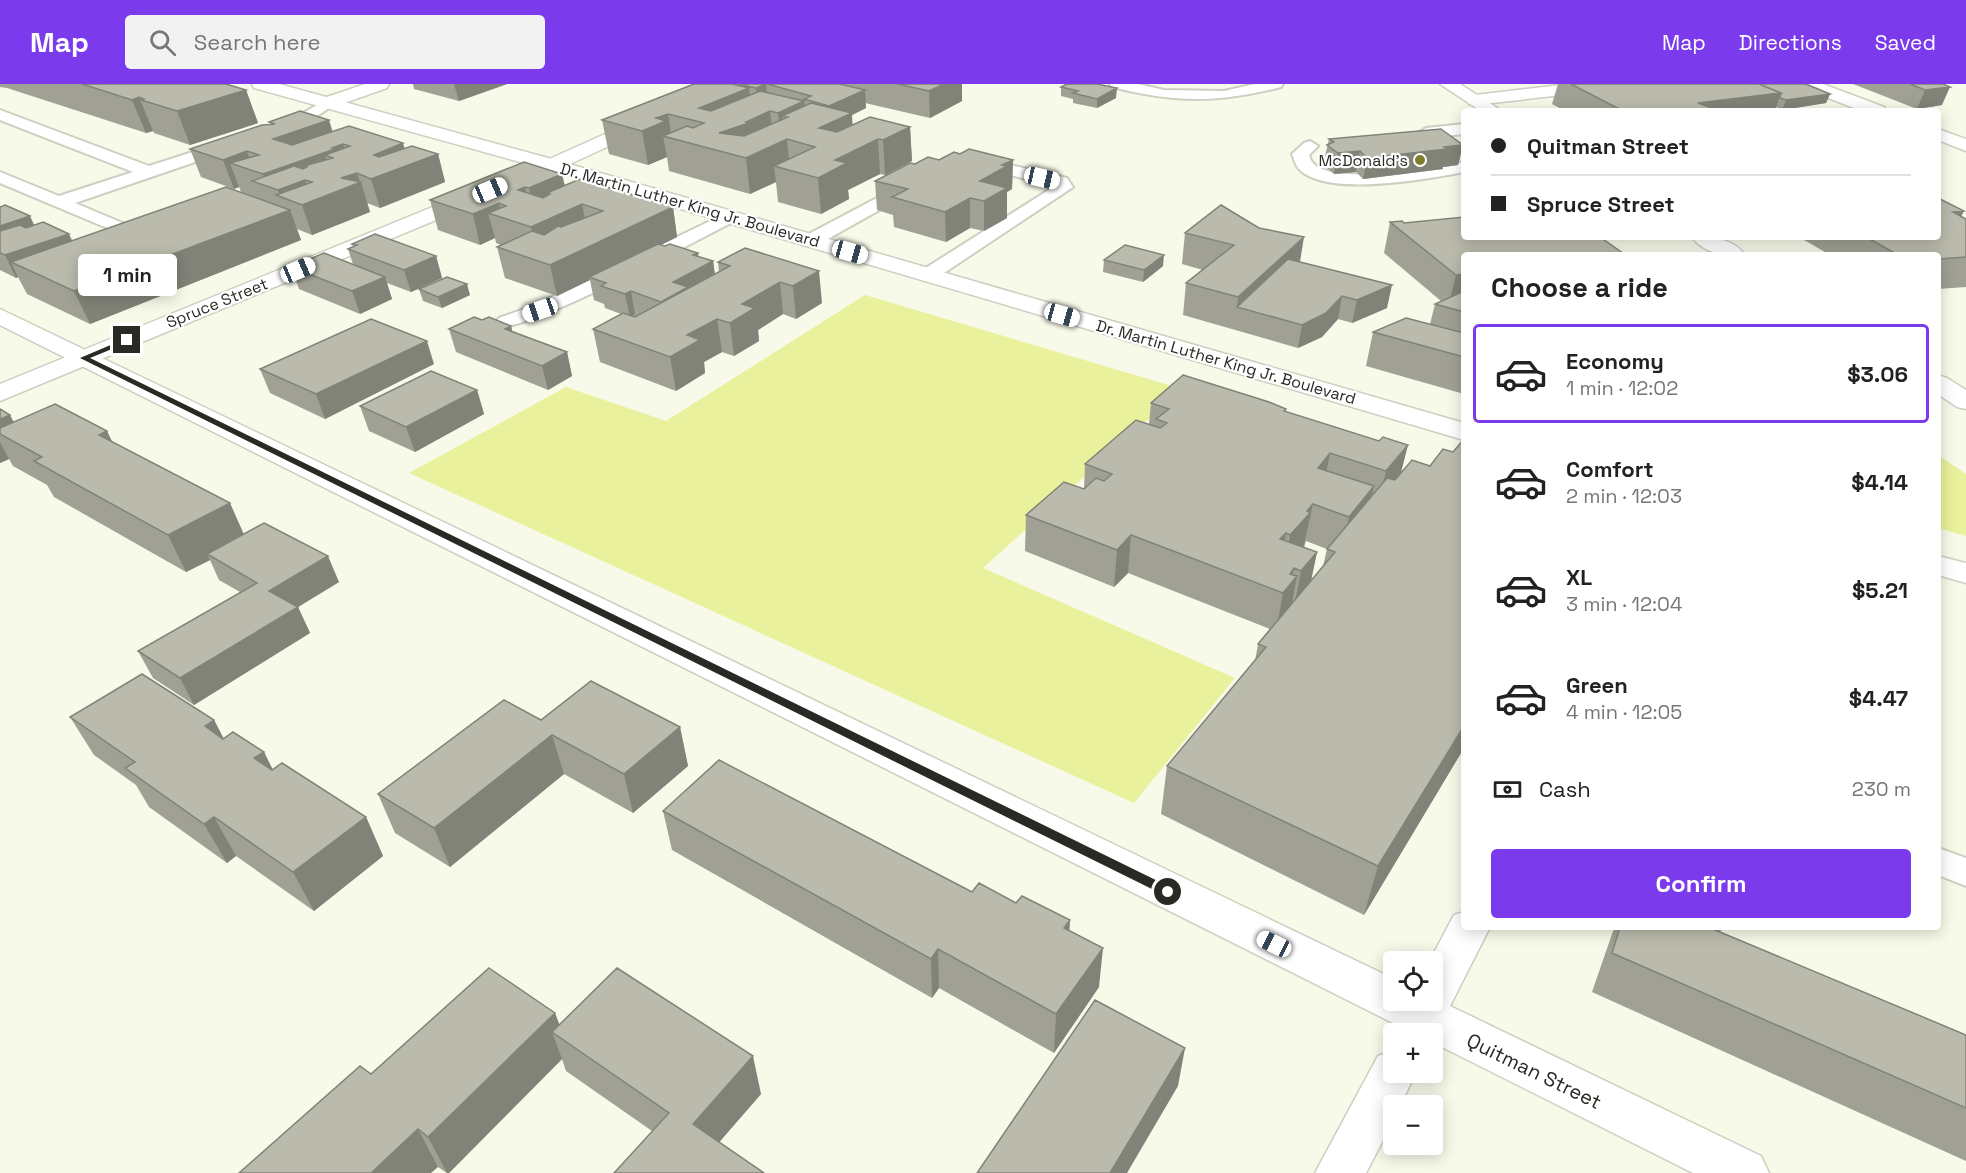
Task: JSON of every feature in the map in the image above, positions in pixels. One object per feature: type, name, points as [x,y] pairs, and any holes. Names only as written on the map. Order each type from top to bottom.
[{"type":"street","name":"Dr. Martin Luther King Jr. Boulevard","points":[[260,84],[552,165],[1461,431]]},
{"type":"street","points":[[327,103],[381,84]]},
{"type":"street","points":[[1448,84],[1488,108]]},
{"type":"street","points":[[1475,100],[1614,84]]},
{"type":"street","points":[[1808,84],[1870,108]]},
{"type":"street","name":"Spruce Street","points":[[0,393],[552,165],[722,85]]},
{"type":"street","points":[[1941,135],[1966,145]]},
{"type":"street","points":[[1708,240],[1729,252]]},
{"type":"street","name":"Quitman Street","points":[[0,316],[1425,1012],[1744,1173]]},
{"type":"street","points":[[1941,385],[1966,400]]},
{"type":"street","points":[[1941,566],[1966,573]]},
{"type":"street","points":[[1425,1012],[1467,930]]},
{"type":"street","points":[[1340,1173],[1388,1083]]},
{"type":"lane","points":[[1117,84],[1164,94],[1224,95],[1276,84]]},
{"type":"lane","points":[[262,134],[300,121],[327,103]]},
{"type":"lane","points":[[0,115],[149,172]]},
{"type":"lane","points":[[1426,133],[1461,129]]},
{"type":"lane","points":[[59,202],[239,141]]},
{"type":"lane","points":[[1310,146],[1300,154],[1300,160],[1306,168],[1315,173],[1342,179],[1361,181],[1461,167]]},
{"type":"lane","points":[[928,275],[1064,187],[1061,182],[967,160],[956,160]]},
{"type":"lane","points":[[810,241],[927,176]]},
{"type":"lane","points":[[0,177],[119,228]]},
{"type":"lane","points":[[506,322],[540,310],[729,217]]},
{"type":"lane","points":[[1941,862],[1966,872]]},
{"type":"green space","points":[[865,295],[1182,389],[983,568],[1235,678],[1134,803],[409,473],[566,387],[666,421]]},
{"type":"green space","points":[[1941,457],[1966,474],[1966,536],[1941,529]]},
{"type":"building","points":[[82,84],[226,84],[246,90],[177,111],[141,100],[144,99],[139,97],[132,100]]},
{"type":"building","points":[[694,84],[732,84],[749,88],[699,108],[711,111],[760,91],[804,101],[778,113],[770,111],[746,122],[749,123],[719,133],[744,136],[788,117],[782,116],[811,103],[852,113],[819,128],[837,132],[870,117],[910,127],[883,140],[878,139],[835,160],[847,163],[818,178],[774,166],[815,147],[787,139],[746,158],[663,136],[687,126],[693,128],[704,123],[668,114],[656,118],[666,121],[642,131],[602,120]]},
{"type":"building","points":[[739,84],[766,84],[756,88]]},
{"type":"building","points":[[767,84],[840,84],[865,90],[829,106],[804,99],[811,96]]},
{"type":"building","points":[[898,84],[944,84],[929,91]]},
{"type":"building","points":[[1067,84],[1097,84],[1117,88],[1097,99],[1073,93],[1078,91],[1061,87]]},
{"type":"building","points":[[1571,84],[1759,84],[1781,93],[1698,103],[1712,108],[1617,108]]},
{"type":"building","points":[[1759,84],[1806,84],[1830,94],[1786,100],[1780,98],[1781,93]]},
{"type":"building","points":[[1910,84],[1943,84],[1950,87],[1925,90]]},
{"type":"building","points":[[300,111],[329,120],[273,139],[292,145],[349,126],[403,143],[374,155],[379,157],[412,146],[438,154],[371,179],[357,173],[341,178],[361,182],[302,205],[276,195],[312,182],[305,180],[278,190],[252,181],[294,166],[303,169],[307,167],[304,166],[333,158],[325,155],[350,146],[343,144],[332,148],[335,149],[263,174],[230,163],[259,155],[247,151],[223,160],[190,149],[262,125],[275,124],[269,122]]},
{"type":"building","points":[[1441,129],[1461,145],[1444,147],[1447,149],[1367,158],[1360,151],[1338,153],[1327,145],[1334,142],[1329,139]]},
{"type":"building","points":[[969,149],[1013,160],[1002,165],[1007,166],[980,181],[1007,188],[984,201],[970,198],[945,212],[892,197],[908,189],[875,181],[910,163],[915,164],[928,157],[939,160],[954,152],[960,154]]},
{"type":"building","points":[[524,162],[562,174],[529,188],[518,190],[543,198],[550,194],[547,193],[580,179],[673,207],[550,265],[497,247],[532,231],[544,235],[558,226],[561,227],[603,211],[582,204],[531,227],[488,213],[506,206],[499,203],[473,214],[430,200]]},
{"type":"building","points":[[226,187],[290,210],[74,291],[11,262]]},
{"type":"building","points":[[1941,200],[1964,211],[1953,212],[1966,219],[1966,257],[1941,259],[1941,252],[1893,252],[1871,240],[1941,240]]},
{"type":"building","points":[[5,205],[30,216],[0,226],[0,207]]},
{"type":"building","points":[[1221,205],[1259,228],[1304,237],[1238,297],[1186,283],[1234,245],[1185,233]]},
{"type":"building","points":[[1461,217],[1461,240],[1604,240],[1621,252],[1461,252],[1461,274],[1456,275],[1390,222],[1402,221],[1404,223]]},
{"type":"building","points":[[43,222],[69,234],[5,255],[0,253],[0,231],[20,225],[26,228]]},
{"type":"building","points":[[375,234],[436,256],[404,270],[348,249],[357,245],[352,244]]},
{"type":"building","points":[[658,244],[665,246],[670,244],[698,253],[693,255],[713,261],[673,282],[688,287],[661,302],[631,291],[625,294],[601,286],[606,283],[589,277]]},
{"type":"building","points":[[1125,245],[1164,255],[1144,270],[1104,260]]},
{"type":"building","points":[[745,248],[819,271],[793,286],[780,282],[742,304],[755,308],[730,323],[717,319],[687,335],[700,340],[670,357],[593,329],[623,313],[635,317],[730,266],[718,262]]},
{"type":"building","points":[[324,253],[385,277],[352,291],[291,267]]},
{"type":"building","points":[[1288,259],[1392,285],[1357,300],[1342,296],[1326,313],[1302,325],[1237,307]]},
{"type":"building","points":[[447,277],[467,284],[438,297],[419,289]]},
{"type":"building","points":[[1461,292],[1461,311],[1435,304]]},
{"type":"building","points":[[474,317],[482,320],[489,317],[511,326],[505,329],[567,352],[542,366],[449,329]]},
{"type":"building","points":[[1406,318],[1461,332],[1461,356],[1373,332]]},
{"type":"building","points":[[371,319],[427,341],[316,394],[260,369]]},
{"type":"building","points":[[431,371],[477,390],[406,427],[360,406]]},
{"type":"building","points":[[1183,375],[1269,402],[1286,409],[1284,411],[1379,441],[1383,437],[1408,445],[1386,471],[1330,453],[1318,468],[1374,486],[1349,517],[1313,504],[1307,511],[1310,513],[1290,535],[1286,533],[1280,539],[1317,552],[1301,571],[1294,568],[1290,574],[1297,576],[1283,593],[1131,535],[1117,550],[1026,515],[1064,482],[1084,489],[1096,478],[1104,481],[1112,474],[1085,464],[1136,420],[1160,428],[1167,423],[1156,419],[1169,409],[1151,403]]},
{"type":"building","points":[[55,404],[107,431],[99,435],[230,503],[168,535],[34,461],[42,457],[0,434],[0,428]]},
{"type":"building","points":[[0,409],[10,415],[0,419]]},
{"type":"building","points":[[1461,443],[1461,731],[1378,866],[1167,766],[1266,647],[1258,644],[1335,552],[1327,549],[1387,478],[1395,480],[1412,460],[1430,466],[1443,449],[1453,452]]},
{"type":"building","points":[[264,523],[328,556],[269,591],[298,607],[180,678],[138,651],[257,583],[207,554]]},
{"type":"building","points":[[142,674],[214,720],[205,726],[223,739],[233,732],[264,752],[254,758],[272,770],[282,763],[366,817],[293,872],[214,817],[204,824],[125,768],[135,762],[70,717]]},
{"type":"building","points":[[591,681],[680,727],[624,774],[552,735],[434,828],[378,794],[504,700],[541,720]]},
{"type":"building","points":[[719,760],[972,892],[979,883],[1016,903],[1022,896],[1070,920],[1064,928],[1103,948],[1056,1014],[938,949],[931,959],[663,811]]},
{"type":"building","points":[[1619,930],[1715,930],[1966,1035],[1966,1108],[1612,953]]},
{"type":"building","points":[[489,968],[555,1013],[428,1137],[418,1129],[371,1173],[239,1173],[360,1066],[371,1074]]},
{"type":"building","points":[[617,968],[753,1056],[693,1124],[764,1173],[614,1173],[669,1113],[552,1032]]},
{"type":"building","points":[[1095,1000],[1185,1048],[1110,1173],[977,1173]]},
{"type":"place","name":"McDonald's","points":[[1420,160]]},
{"type":"route","points":[[127,340],[84,358],[1168,892]]}]
